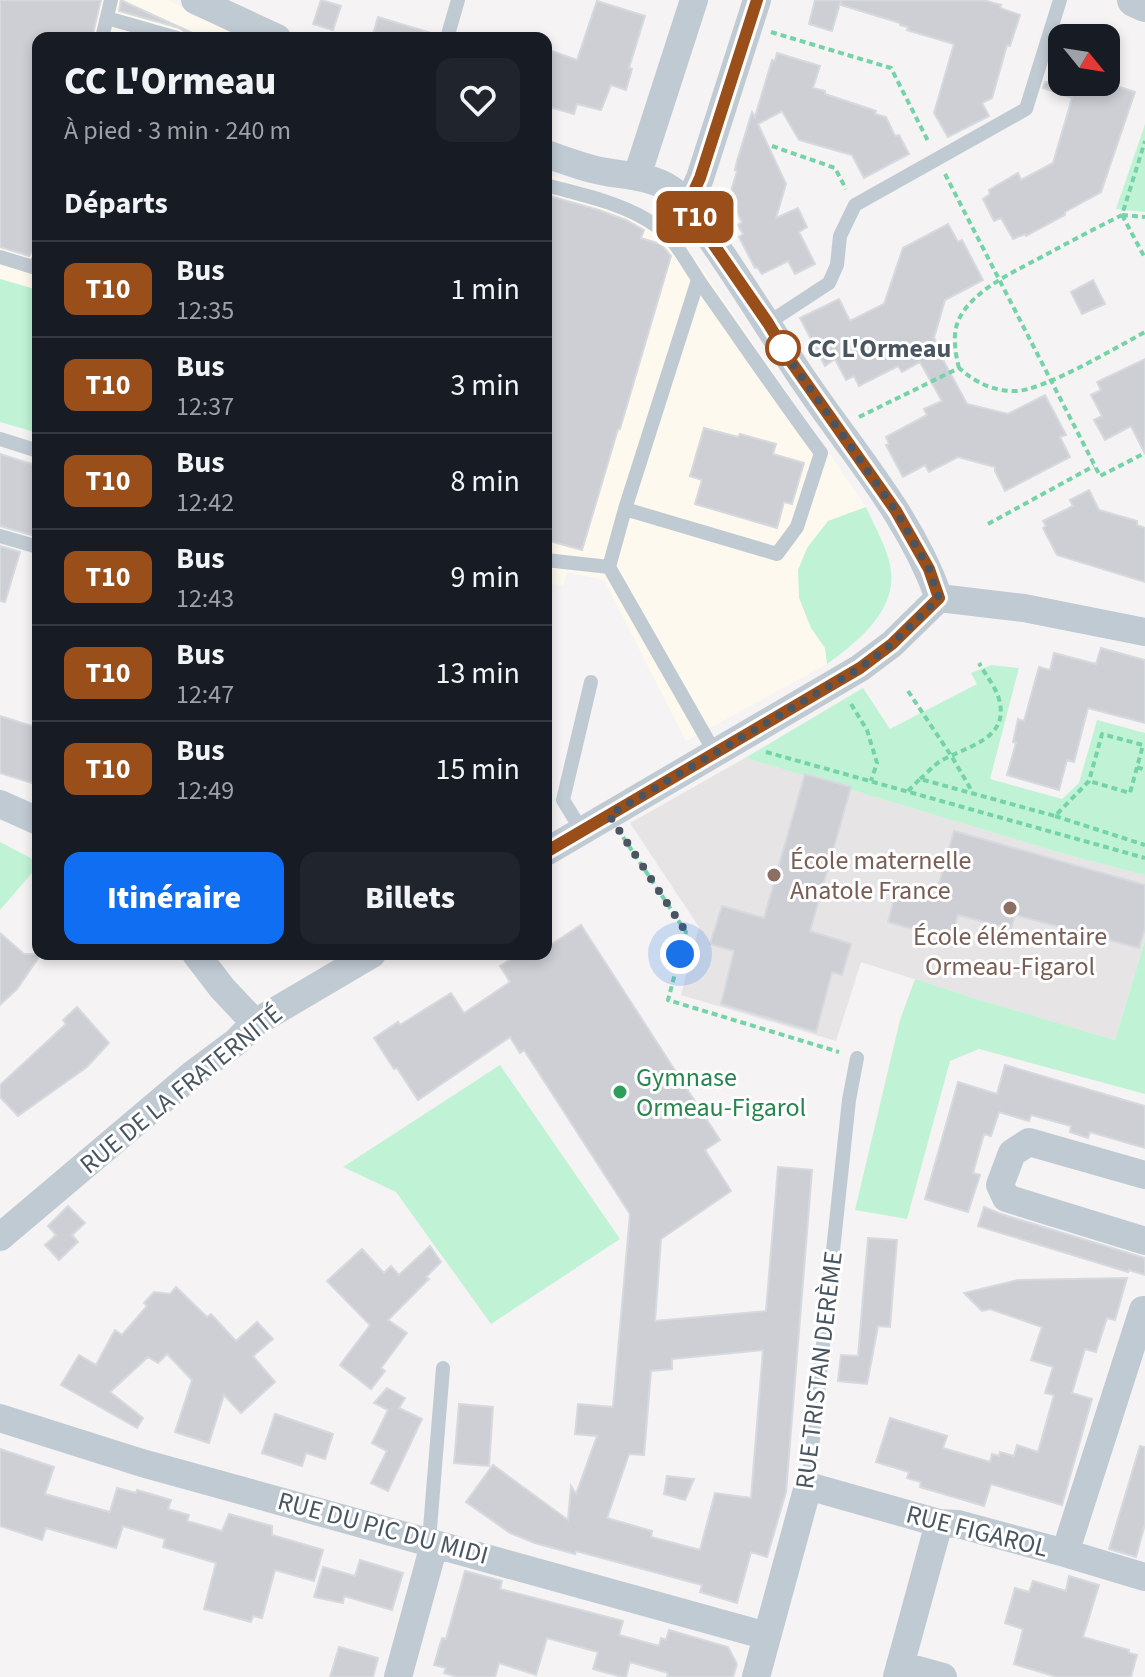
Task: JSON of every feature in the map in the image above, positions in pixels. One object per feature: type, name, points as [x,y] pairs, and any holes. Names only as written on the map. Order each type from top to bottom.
[{"type":"street","points":[[195,0],[264,32]]},
{"type":"street","points":[[637,176],[694,0]]},
{"type":"street","points":[[687,206],[700,178],[757,0]]},
{"type":"street","points":[[1134,0],[1145,5]]},
{"type":"street","points":[[552,156],[595,170],[637,176],[663,185],[678,195],[896,511],[929,569],[939,598]]},
{"type":"street","points":[[939,598],[1024,608],[1145,632]]},
{"type":"street","points":[[552,848],[860,668],[892,644],[939,598]]},
{"type":"street","points":[[0,804],[32,818]]},
{"type":"street","points":[[202,960],[222,988],[255,1023]]},
{"type":"street","name":"RUE DE LA FRATERNITÉ","points":[[0,1237],[255,1023],[362,960]]},
{"type":"street","points":[[1145,1175],[1029,1142],[1012,1153],[1000,1185],[1006,1198],[1145,1241]]},
{"type":"street","points":[[1065,1553],[1143,1310]]},
{"type":"street","name":"RUE DU PIC DU MIDI","points":[[0,1418],[142,1463],[767,1636]]},
{"type":"street","name":"RUE FIGAROL","points":[[808,1486],[939,1523],[958,1524],[1145,1577]]},
{"type":"street","name":"RUE TRISTAN DERÈME","points":[[756,1677],[808,1486]]},
{"type":"street","points":[[939,1523],[899,1671],[943,1677]]},
{"type":"street","points":[[398,1677],[431,1556],[429,1541]]},
{"type":"lane","points":[[449,32],[458,0]]},
{"type":"lane","points":[[768,323],[829,283],[837,265],[840,236],[855,205],[1026,109],[1060,0]]},
{"type":"lane","points":[[103,32],[108,5],[164,32]]},
{"type":"lane","points":[[552,187],[630,212],[654,224],[673,239],[698,280],[821,453],[797,527],[777,554],[625,509]]},
{"type":"lane","points":[[0,257],[32,265]]},
{"type":"lane","points":[[698,280],[609,567],[725,747]]},
{"type":"lane","points":[[0,439],[32,449]]},
{"type":"lane","points":[[0,536],[32,545]]},
{"type":"lane","points":[[552,561],[609,567]]},
{"type":"lane","points":[[582,831],[563,800],[591,682]]},
{"type":"lane","name":"RUE TRISTAN DERÈME","points":[[808,1486],[849,1100],[857,1058]]},
{"type":"lane","points":[[429,1541],[443,1368]]},
{"type":"path","points":[[1145,141],[1122,215],[1145,258]]},
{"type":"path","points":[[772,146],[835,168],[855,205]]},
{"type":"path","points":[[1145,217],[1122,215],[999,280],[967,305],[957,321],[954,339],[959,368],[971,379],[991,388],[1018,392],[1051,381],[1145,332]]},
{"type":"path","points":[[839,429],[871,410],[959,368]]},
{"type":"path","points":[[1051,381],[1100,476],[1145,453]]},
{"type":"path","points":[[988,524],[1094,466]]},
{"type":"path","points":[[908,791],[940,762],[988,737],[998,724],[1001,711],[997,694],[979,663]]},
{"type":"path","points":[[837,682],[867,730],[877,763],[871,781]]},
{"type":"path","points":[[908,691],[973,793]]},
{"type":"path","points":[[1055,816],[1089,781],[1102,734],[1143,745],[1130,793],[1089,781]]},
{"type":"path","points":[[725,747],[762,751],[1145,858]]},
{"type":"path","points":[[1137,767],[1145,770]]},
{"type":"path","points":[[920,779],[1055,816],[1145,845]]},
{"type":"path","points":[[609,815],[686,932],[668,1000],[857,1058]]},
{"type":"shaded area","points":[[0,0],[168,0],[231,32],[32,32],[32,288],[0,279]]},
{"type":"shaded area","points":[[552,175],[613,199],[676,231],[866,507],[828,521],[811,628],[825,648],[827,664],[686,741],[604,580],[567,572],[563,586],[552,583]]},
{"type":"shaded area","points":[[745,758],[1068,855],[1145,875],[1145,940],[1115,1040],[861,962],[836,1041],[681,995],[699,927],[630,823]]},
{"type":"green space","points":[[1145,124],[1145,212],[1116,209]]},
{"type":"green space","points":[[0,279],[32,288],[32,431],[0,422]]},
{"type":"green space","points":[[866,507],[887,555],[891,586],[881,613],[872,625],[827,664],[825,648],[811,628],[799,598],[798,570],[807,548],[828,521]]},
{"type":"green space","points":[[991,665],[1019,668],[990,779],[1062,799],[1079,783],[1097,720],[1145,733],[1145,875],[1068,855],[745,758],[863,688],[890,729],[977,684],[971,673]]},
{"type":"green space","points":[[0,842],[32,859],[32,873],[0,910]]},
{"type":"green space","points":[[1145,940],[1145,1094],[979,1049],[950,1061],[907,1219],[855,1210],[900,1020],[915,979],[1115,1040]]},
{"type":"green space","points":[[500,1065],[620,1239],[491,1324],[396,1192],[343,1167]]},
{"type":"building","points":[[0,0],[101,0],[93,32],[32,32],[32,253],[29,256],[0,247]]},
{"type":"building","points":[[121,0],[190,32],[185,32],[119,11]]},
{"type":"building","points":[[321,0],[341,6],[333,30],[313,24]]},
{"type":"building","points":[[815,0],[841,0],[832,31],[809,24]]},
{"type":"building","points":[[841,0],[983,0],[1020,15],[1010,46],[1007,45],[992,98],[982,103],[989,116],[948,137],[934,113],[954,44],[841,5]]},
{"type":"building","points":[[597,1],[645,16],[629,68],[632,69],[626,90],[611,85],[601,110],[577,104],[574,114],[552,108],[552,51],[577,60]]},
{"type":"building","points":[[378,17],[428,32],[374,32]]},
{"type":"building","points":[[777,53],[820,66],[813,88],[886,117],[909,154],[864,178],[852,155],[799,140],[782,111],[758,124],[786,184],[776,218],[798,208],[807,227],[799,232],[815,264],[795,274],[788,261],[762,274],[755,268],[739,237],[743,234],[738,225],[742,222],[729,198],[752,112],[755,117],[772,60],[775,61]]},
{"type":"building","points":[[1120,87],[1135,92],[1101,192],[1026,236],[1013,239],[1001,218],[994,221],[983,199],[990,194],[989,190],[1018,173],[1021,180],[1053,163],[1072,98],[1066,96],[1120,96]]},
{"type":"building","points":[[552,197],[626,220],[644,230],[641,238],[661,244],[671,256],[582,550],[552,542]]},
{"type":"building","points":[[948,224],[958,242],[962,240],[983,280],[945,300],[934,338],[967,404],[1008,414],[1045,395],[1066,435],[1060,437],[1070,457],[1005,491],[995,467],[958,457],[929,472],[925,465],[903,477],[886,445],[889,444],[886,437],[927,415],[924,409],[942,401],[920,362],[902,372],[898,366],[859,386],[854,376],[846,380],[835,359],[825,366],[800,318],[839,299],[850,321],[884,304],[903,248]]},
{"type":"building","points":[[1093,280],[1105,304],[1082,314],[1071,292]]},
{"type":"building","points":[[1145,359],[1145,454],[1131,426],[1105,440],[1094,420],[1102,416],[1091,395],[1101,390],[1097,382]]},
{"type":"building","points":[[704,428],[776,444],[773,454],[804,463],[792,504],[784,502],[777,528],[695,504],[702,480],[690,476]]},
{"type":"building","points":[[0,454],[32,464],[32,535],[0,526]]},
{"type":"building","points":[[1089,490],[1099,510],[1137,521],[1137,525],[1145,528],[1145,582],[1057,555],[1043,528],[1046,526],[1043,521],[1073,506],[1070,500]]},
{"type":"building","points":[[0,546],[20,552],[5,602],[0,601]]},
{"type":"building","points":[[1101,648],[1145,660],[1145,723],[1088,708],[1074,762],[1067,760],[1059,790],[1007,775],[1016,743],[1013,742],[1018,719],[1024,721],[1039,667],[1050,670],[1054,653],[1096,664]]},
{"type":"building","points":[[0,716],[32,726],[32,783],[0,773]]},
{"type":"building","points":[[805,774],[851,787],[810,931],[851,944],[842,975],[832,972],[816,1032],[721,1004],[734,951],[710,944],[722,906],[764,918]]},
{"type":"building","points":[[954,831],[1145,885],[1145,928],[1139,948],[1015,915],[1011,929],[958,915],[951,940],[888,922],[898,883],[936,894]]},
{"type":"building","points":[[581,925],[720,1140],[705,1150],[731,1191],[661,1239],[655,1321],[766,1311],[778,1167],[812,1170],[786,1492],[767,1557],[751,1552],[737,1603],[700,1592],[702,1585],[535,1543],[510,1533],[466,1502],[493,1465],[568,1520],[571,1486],[576,1494],[597,1436],[575,1434],[578,1404],[613,1407],[630,1214],[524,1050],[520,1053],[510,1037],[418,1100],[374,1038],[451,993],[464,1013],[510,982],[500,966],[510,960],[552,960],[552,944]],"holes":[[[763,1350],[751,1498],[715,1493],[700,1550],[651,1537],[652,1531],[607,1518],[629,1454],[644,1455],[651,1371],[672,1369],[672,1359]]]},
{"type":"building","points":[[0,933],[24,954],[32,954],[32,960],[37,960],[17,989],[0,1005]]},
{"type":"building","points":[[77,1007],[109,1043],[87,1067],[18,1116],[0,1097],[0,1085],[66,1024],[63,1020]]},
{"type":"building","points":[[1005,1065],[1145,1106],[1145,1148],[1090,1132],[1088,1138],[1070,1132],[1071,1126],[1031,1115],[1029,1121],[999,1112],[991,1136],[984,1134],[973,1173],[980,1175],[968,1212],[925,1199],[958,1082],[997,1094]]},
{"type":"building","points":[[68,1206],[85,1223],[72,1235],[78,1242],[59,1260],[45,1245],[56,1235],[48,1226]]},
{"type":"building","points":[[984,1207],[1145,1258],[1145,1275],[978,1226]]},
{"type":"building","points":[[868,1238],[897,1240],[890,1327],[878,1326],[867,1384],[838,1381],[841,1355],[858,1356]]},
{"type":"building","points":[[430,1246],[441,1262],[426,1277],[429,1279],[388,1320],[407,1333],[381,1368],[385,1371],[371,1389],[340,1365],[370,1325],[327,1281],[362,1249],[384,1273],[391,1266],[399,1275]]},
{"type":"building","points":[[1127,1278],[1115,1320],[1107,1318],[1096,1352],[1085,1349],[1072,1393],[1092,1399],[1062,1505],[991,1484],[984,1506],[920,1487],[921,1482],[907,1478],[909,1472],[876,1462],[890,1418],[947,1436],[943,1448],[990,1462],[992,1454],[999,1456],[1000,1452],[1014,1456],[1017,1445],[1038,1452],[1054,1395],[1045,1393],[1053,1367],[1031,1360],[1042,1327],[990,1309],[982,1311],[964,1293],[1018,1280]]},
{"type":"building","points":[[176,1287],[207,1317],[211,1314],[236,1341],[257,1322],[273,1339],[253,1356],[275,1382],[241,1413],[224,1395],[209,1443],[175,1432],[192,1380],[167,1354],[158,1363],[148,1357],[110,1392],[143,1418],[137,1428],[61,1385],[79,1355],[96,1365],[115,1330],[122,1335],[147,1306],[144,1303],[154,1292],[170,1294]]},
{"type":"building","points":[[387,1388],[405,1398],[399,1408],[422,1419],[388,1491],[371,1483],[387,1451],[372,1443],[388,1410],[374,1403]]},
{"type":"building","points":[[459,1404],[493,1407],[489,1466],[454,1463]]},
{"type":"building","points":[[275,1414],[333,1434],[325,1459],[306,1453],[302,1466],[262,1453]]},
{"type":"building","points":[[1140,1446],[1145,1447],[1145,1524],[1136,1557],[1109,1549]]},
{"type":"building","points":[[0,1449],[54,1467],[45,1494],[110,1512],[117,1488],[136,1493],[137,1490],[171,1500],[168,1509],[189,1515],[187,1521],[222,1531],[229,1514],[272,1526],[272,1535],[323,1550],[314,1581],[275,1570],[262,1618],[253,1616],[251,1622],[204,1609],[216,1563],[163,1547],[165,1539],[123,1526],[116,1548],[46,1528],[42,1540],[0,1526]]},
{"type":"building","points":[[667,1476],[694,1479],[685,1500],[664,1494]]},
{"type":"building","points":[[360,1560],[403,1573],[392,1610],[344,1596],[343,1603],[314,1597],[323,1567],[355,1576]]},
{"type":"building","points":[[465,1571],[502,1581],[500,1589],[623,1621],[619,1635],[659,1646],[661,1638],[666,1640],[669,1630],[728,1647],[737,1664],[733,1677],[667,1677],[668,1673],[630,1662],[626,1677],[622,1677],[593,1669],[598,1652],[547,1638],[536,1675],[499,1663],[495,1677],[457,1677],[444,1673],[446,1668],[434,1665],[442,1638],[446,1639]]},
{"type":"building","points":[[1069,1576],[1099,1585],[1083,1637],[1137,1655],[1131,1677],[1057,1677],[1014,1664],[1023,1629],[1005,1623],[1015,1588],[1029,1592],[1033,1581],[1066,1591]]},
{"type":"building","points":[[339,1647],[378,1658],[373,1677],[330,1677]]},
{"type":"bus line","name":"T10","points":[[552,848],[860,668],[892,644],[939,598],[929,569],[896,511],[687,206],[700,178],[757,0]]},
{"type":"place","name":"CC L'Ormeau","points":[[783,348]]},
{"type":"place","name":"École maternelle Anatole France","points":[[774,875]]},
{"type":"place","name":"École élémentaire Ormeau-Figarol","points":[[1010,908]]},
{"type":"place","name":"Gymnase Ormeau-Figarol","points":[[620,1092]]},
{"type":"route","points":[[680,954],[686,932],[609,815],[860,668],[892,644],[939,598],[929,569],[896,511],[780,343],[783,348]]}]
